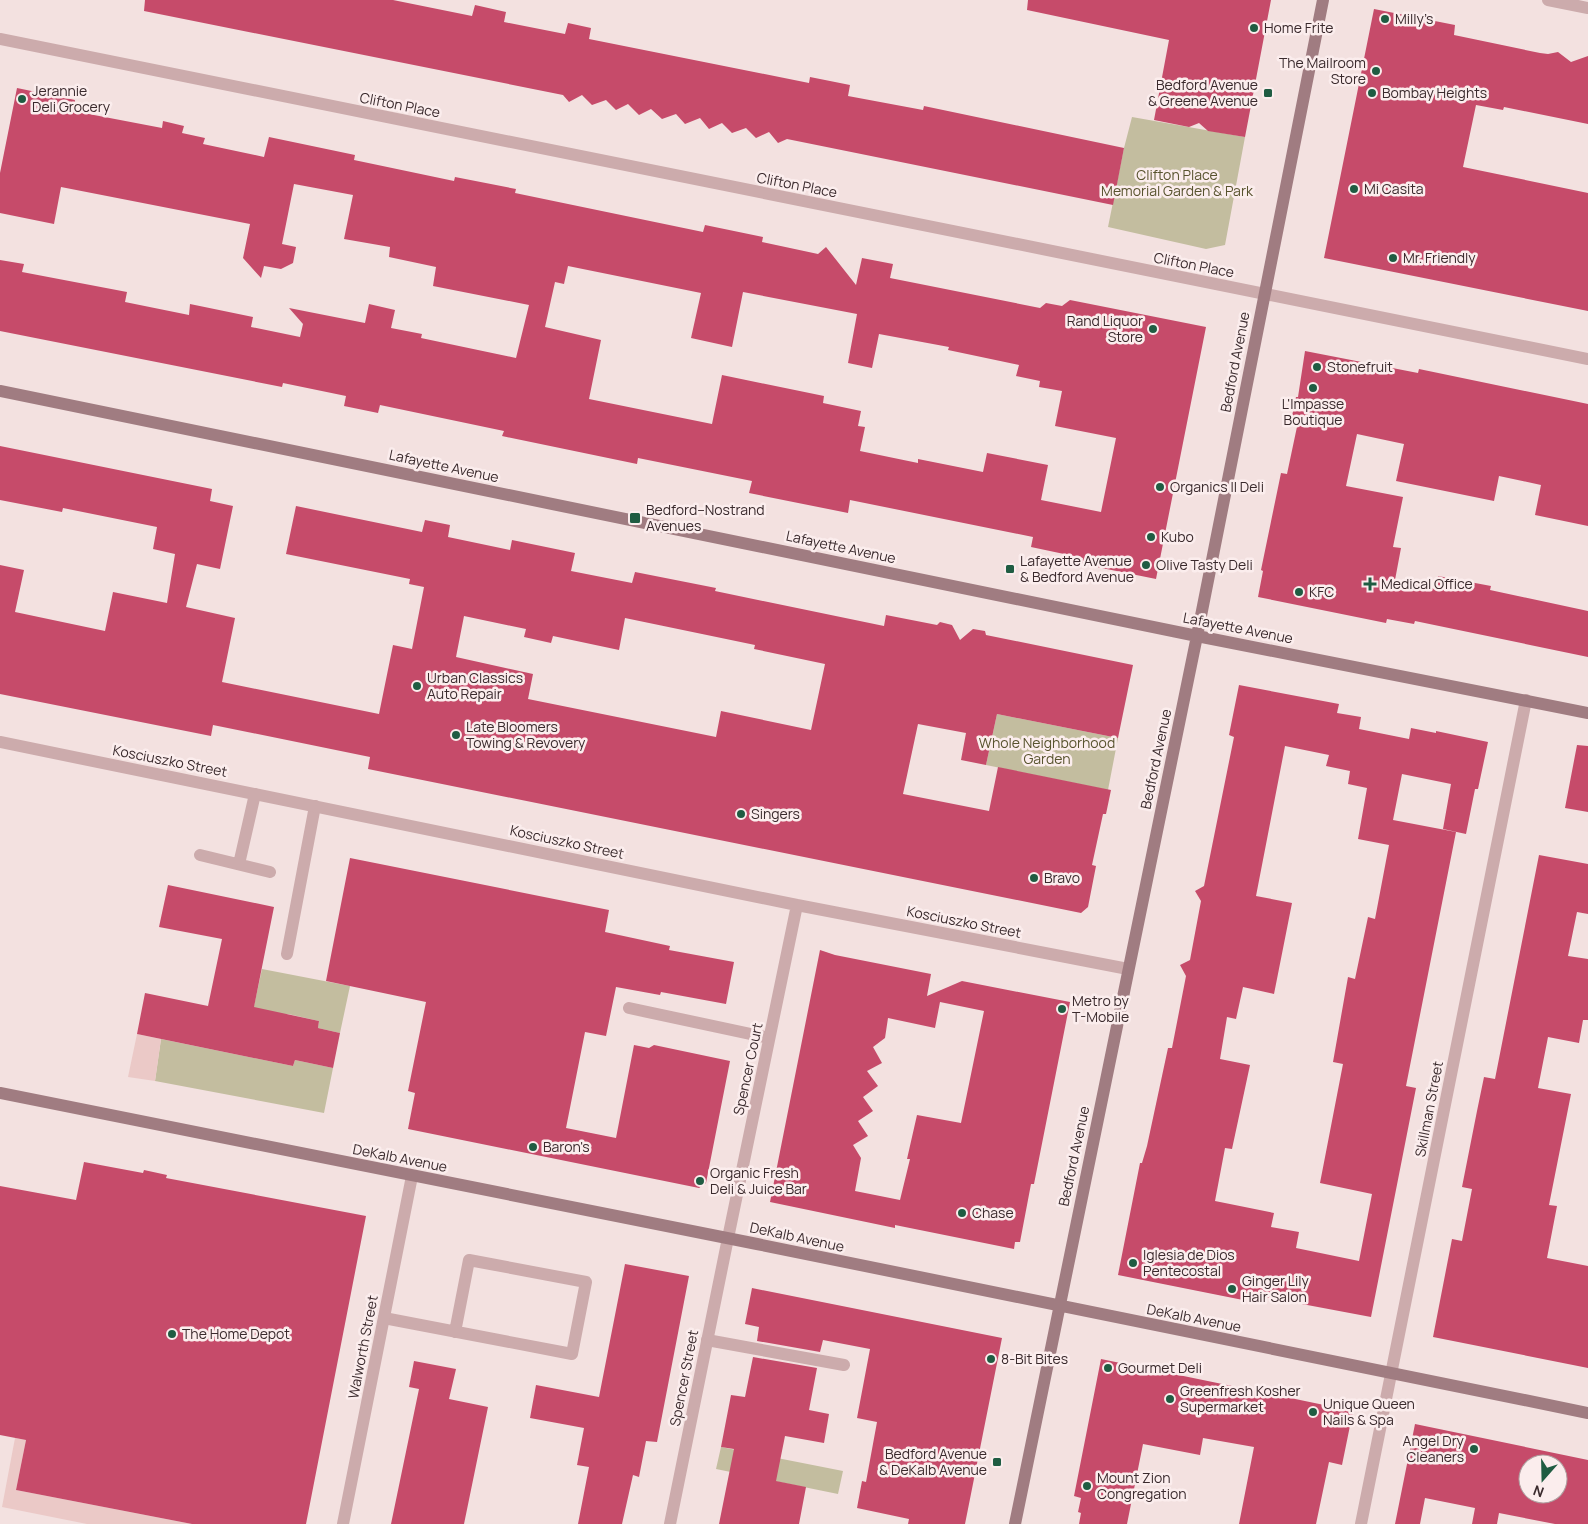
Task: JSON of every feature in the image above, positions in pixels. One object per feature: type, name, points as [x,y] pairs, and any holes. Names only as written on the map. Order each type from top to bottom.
[{"type":"main road","name":"Bedford Avenue","points":[[1015,1524],[1196,636],[1323,0]]},
{"type":"main road","name":"Lafayette Avenue","points":[[0,390],[1196,636],[1588,712]]},
{"type":"main road","name":"DeKalb Avenue","points":[[0,1093],[728,1238],[1588,1413]]},
{"type":"street","points":[[1548,0],[1588,8]]},
{"type":"street","name":"Clifton Place","points":[[0,40],[1588,360]]},
{"type":"street","name":"Skillman Street","points":[[1361,1524],[1526,700]]},
{"type":"street","name":"Kosciuszko Street","points":[[0,742],[797,905],[1128,969]]},
{"type":"street","points":[[239,864],[255,794]]},
{"type":"street","points":[[287,954],[315,806]]},
{"type":"street","points":[[200,855],[270,872]]},
{"type":"street","name":"Spencer Court","points":[[728,1238],[797,905]]},
{"type":"street","points":[[629,1008],[769,1038]]},
{"type":"street","name":"Walworth Street","points":[[343,1524],[412,1176]]},
{"type":"street","name":"Spencer Street","points":[[670,1524],[728,1238]]},
{"type":"street","points":[[384,1318],[455,1332],[572,1354],[586,1282],[469,1260],[455,1332]]},
{"type":"street","points":[[707,1340],[844,1365]]},
{"type":"green space","name":"Clifton Place Memorial Garden & Park","points":[[1132,117],[1245,137],[1225,245],[1206,249],[1108,227]]},
{"type":"green space","name":"Whole Neighborhood Garden","points":[[997,714],[1118,738],[1108,790],[986,765]]},
{"type":"green space","points":[[262,969],[350,986],[340,1033],[318,1028],[319,1021],[288,1014],[252,1015]]},
{"type":"green space","points":[[161,1039],[293,1066],[295,1060],[333,1068],[324,1113],[155,1081]]},
{"type":"green space","points":[[721,1447],[843,1471],[838,1494],[716,1469]]},
{"type":"shaded area","points":[[137,1034],[161,1039],[155,1081],[128,1077]]},
{"type":"shaded area","points":[[15,1438],[26,1440],[16,1490],[192,1524],[87,1524],[2,1507]]},
{"type":"building","points":[[145,0],[393,0],[472,16],[475,5],[506,12],[504,22],[565,34],[568,23],[591,28],[589,39],[809,83],[810,77],[850,85],[848,96],[923,110],[924,106],[1124,148],[1113,205],[787,139],[778,143],[769,132],[756,138],[746,128],[732,133],[722,123],[709,129],[700,118],[685,124],[676,114],[662,119],[651,109],[639,115],[628,104],[616,110],[606,100],[592,105],[582,95],[569,102],[563,95],[144,11]]},
{"type":"building","points":[[1028,0],[1271,0],[1245,137],[1208,131],[1199,123],[1189,127],[1154,120],[1169,40],[1027,10]]},
{"type":"building","points":[[1374,9],[1455,25],[1454,35],[1540,53],[1558,52],[1571,62],[1588,56],[1588,124],[1504,107],[1503,110],[1476,105],[1463,167],[1588,193],[1588,311],[1324,258]]},
{"type":"building","points":[[17,88],[75,100],[73,111],[162,128],[163,121],[184,126],[182,133],[205,138],[203,144],[264,157],[269,137],[355,155],[354,160],[454,181],[455,177],[516,189],[515,193],[703,232],[705,225],[763,237],[762,242],[818,254],[826,247],[856,285],[862,258],[893,264],[890,278],[1040,308],[1046,303],[1062,306],[1070,300],[1206,327],[1156,579],[1082,564],[1083,558],[1031,547],[1033,537],[850,500],[848,513],[749,493],[752,481],[638,458],[637,464],[502,436],[504,431],[380,405],[378,413],[344,406],[346,396],[283,383],[282,387],[0,331],[0,260],[24,264],[22,272],[127,292],[125,302],[189,315],[190,304],[253,317],[251,327],[300,337],[303,324],[289,308],[365,323],[369,304],[395,310],[391,328],[422,334],[421,338],[516,358],[529,305],[433,286],[436,267],[389,257],[390,247],[344,239],[353,195],[294,184],[282,244],[296,247],[293,263],[281,269],[264,266],[261,278],[243,258],[250,224],[61,187],[54,224],[0,213],[0,173]],"holes":[[[568,266],[701,293],[691,338],[732,347],[743,292],[857,314],[848,363],[872,368],[879,334],[949,347],[948,350],[1019,365],[1016,376],[1040,381],[1039,387],[1062,391],[1055,426],[1116,438],[1101,512],[1041,500],[1048,465],[987,453],[983,472],[918,459],[918,463],[860,451],[865,427],[858,426],[861,411],[823,403],[824,396],[722,375],[712,424],[589,399],[601,340],[545,327],[555,282],[564,284]]]},
{"type":"building","points":[[1305,351],[1418,373],[1419,369],[1588,404],[1588,526],[1535,515],[1541,485],[1499,476],[1494,501],[1396,481],[1404,444],[1357,434],[1346,486],[1403,497],[1393,547],[1401,548],[1395,580],[1436,589],[1438,576],[1491,586],[1490,590],[1588,611],[1588,657],[1415,621],[1414,624],[1387,619],[1386,623],[1258,597],[1263,571],[1261,570],[1281,473],[1287,474],[1298,422],[1291,421],[1296,397],[1298,397]]},
{"type":"building","points":[[0,446],[212,489],[210,501],[233,506],[220,569],[197,564],[186,607],[235,618],[222,682],[379,714],[393,645],[412,649],[424,587],[409,584],[410,579],[286,554],[296,506],[422,532],[425,520],[450,525],[448,537],[510,550],[512,540],[575,553],[571,571],[632,583],[635,572],[716,588],[715,591],[884,626],[886,615],[937,625],[940,622],[952,625],[960,640],[973,629],[985,631],[986,635],[1133,665],[1118,738],[997,714],[986,765],[961,760],[966,733],[918,724],[903,794],[989,811],[998,767],[1111,790],[1106,814],[1103,814],[1092,865],[1096,866],[1088,907],[1081,913],[368,769],[370,757],[213,725],[211,736],[0,694],[0,565],[24,570],[15,612],[105,631],[113,592],[167,603],[175,554],[153,549],[157,527],[63,508],[62,512],[0,500]],"holes":[[[464,616],[526,629],[524,637],[551,643],[553,636],[619,650],[625,618],[755,645],[754,649],[825,664],[811,730],[721,711],[716,737],[528,699],[533,674],[456,657]]]},
{"type":"building","points":[[1239,685],[1339,704],[1337,713],[1361,717],[1359,729],[1409,739],[1411,728],[1436,733],[1436,731],[1488,742],[1478,789],[1475,789],[1466,834],[1443,829],[1451,784],[1402,774],[1393,820],[1456,832],[1406,1086],[1416,1088],[1371,1317],[1244,1293],[1243,1300],[1118,1275],[1140,1163],[1142,1163],[1147,1146],[1168,1048],[1172,1048],[1186,976],[1180,965],[1190,960],[1201,901],[1195,891],[1204,886],[1234,737],[1229,735]],"holes":[[[1285,746],[1329,755],[1326,766],[1350,771],[1348,784],[1367,788],[1358,839],[1389,845],[1375,919],[1368,917],[1355,979],[1348,977],[1333,1062],[1343,1064],[1320,1183],[1372,1194],[1359,1261],[1296,1248],[1299,1232],[1271,1227],[1274,1213],[1215,1201],[1225,1148],[1232,1149],[1250,1065],[1220,1059],[1227,1017],[1236,1019],[1243,987],[1274,994],[1292,903],[1256,896]]]},
{"type":"building","points":[[1577,745],[1588,746],[1588,812],[1565,808]]},
{"type":"building","points":[[1539,855],[1588,864],[1588,914],[1577,912],[1568,956],[1588,959],[1588,1020],[1583,1020],[1579,1043],[1548,1037],[1538,1088],[1571,1094],[1549,1205],[1557,1206],[1547,1258],[1588,1266],[1588,1368],[1433,1337],[1452,1239],[1462,1241],[1472,1189],[1462,1187],[1477,1111],[1484,1077],[1495,1079]]},
{"type":"building","points":[[350,858],[609,910],[605,932],[670,946],[669,950],[734,962],[726,1004],[661,992],[660,995],[616,987],[606,1036],[585,1032],[566,1128],[616,1138],[634,1045],[649,1048],[654,1045],[730,1061],[706,1183],[699,1188],[408,1129],[415,1093],[408,1091],[426,1002],[326,981]]},
{"type":"building","points":[[168,885],[274,907],[254,1007],[319,1021],[318,1028],[340,1033],[333,1068],[295,1060],[293,1066],[137,1034],[145,993],[208,1006],[222,939],[159,927]]},
{"type":"building","points":[[820,950],[835,955],[931,974],[927,996],[962,981],[1070,1002],[1034,1184],[1031,1184],[1020,1242],[1015,1242],[1014,1249],[895,1225],[895,1228],[770,1202]],"holes":[[[940,1002],[984,1011],[961,1123],[917,1115],[907,1159],[910,1159],[900,1200],[855,1191],[861,1158],[853,1145],[868,1136],[858,1121],[873,1111],[863,1097],[878,1086],[867,1071],[882,1063],[873,1047],[885,1038],[888,1018],[935,1028]]]},
{"type":"building","name":"The Home Depot","points":[[84,1162],[143,1173],[144,1170],[167,1175],[166,1178],[366,1216],[306,1524],[192,1524],[16,1490],[26,1440],[0,1435],[0,1186],[76,1200]]},
{"type":"building","points":[[625,1264],[689,1276],[657,1442],[646,1441],[639,1477],[633,1475],[622,1524],[578,1524],[589,1467],[577,1465],[584,1428],[530,1418],[536,1385],[599,1397]]},
{"type":"building","points":[[752,1288],[1002,1338],[965,1524],[908,1524],[909,1519],[857,1508],[862,1481],[866,1482],[877,1422],[857,1418],[870,1349],[823,1340],[820,1352],[757,1341],[759,1327],[745,1324]]},
{"type":"building","points":[[753,1357],[817,1368],[809,1410],[829,1414],[824,1443],[785,1436],[776,1481],[806,1487],[799,1524],[719,1524],[734,1449],[721,1447],[731,1395],[745,1397]]},
{"type":"building","points":[[1101,1359],[1353,1411],[1342,1465],[1329,1462],[1316,1524],[1239,1524],[1254,1447],[1203,1438],[1200,1455],[1143,1444],[1127,1524],[1079,1524],[1081,1513],[1078,1512],[1081,1498],[1074,1496]]},
{"type":"building","points":[[414,1361],[456,1369],[449,1399],[488,1407],[464,1524],[391,1524],[419,1389],[409,1387]]},
{"type":"building","points":[[1415,1424],[1559,1454],[1518,1454],[1518,1504],[1568,1504],[1568,1456],[1588,1460],[1588,1524],[1555,1524],[1499,1513],[1497,1524],[1472,1524],[1475,1508],[1425,1498],[1420,1524],[1395,1524]]},
{"type":"place","name":"Milly’s","points":[[1385,19]]},
{"type":"place","name":"Home Frite","points":[[1254,28]]},
{"type":"place","name":"The Mailroom Store","points":[[1376,71]]},
{"type":"place","name":"Bedford Avenue & Greene Avenue","points":[[1268,93]]},
{"type":"place","name":"Bombay Heights","points":[[1372,93]]},
{"type":"place","name":"Jerannie Deli Grocery","points":[[22,99]]},
{"type":"place","name":"Mi Casita","points":[[1354,189]]},
{"type":"place","name":"Mr. Friendly","points":[[1393,258]]},
{"type":"place","name":"Rand Liquor Store","points":[[1153,329]]},
{"type":"place","name":"Stonefruit","points":[[1317,367]]},
{"type":"place","name":"L'Impasse Boutique","points":[[1313,388]]},
{"type":"place","name":"Organics II Deli","points":[[1160,487]]},
{"type":"place","name":"Bedford–Nostrand Avenues","points":[[635,518]]},
{"type":"place","name":"Kubo","points":[[1151,537]]},
{"type":"place","name":"Olive Tasty Deli","points":[[1146,565]]},
{"type":"place","name":"Lafayette Avenue & Bedford Avenue","points":[[1010,569]]},
{"type":"place","name":"Medical Office","points":[[1370,584]]},
{"type":"place","name":"KFC","points":[[1299,592]]},
{"type":"place","name":"Urban Classics Auto Repair","points":[[417,686]]},
{"type":"place","name":"Late Bloomers Towing & Revovery","points":[[456,735]]},
{"type":"place","name":"Singers","points":[[741,814]]},
{"type":"place","name":"Bravo","points":[[1034,878]]},
{"type":"place","name":"Metro by T-Mobile","points":[[1062,1009]]},
{"type":"place","name":"Baron's","points":[[533,1147]]},
{"type":"place","name":"Organic Fresh Deli & Juice Bar","points":[[700,1181]]},
{"type":"place","name":"Chase","points":[[962,1213]]},
{"type":"place","name":"Iglesia de Dios Pentecostal","points":[[1133,1263]]},
{"type":"place","name":"Ginger Lily Hair Salon","points":[[1232,1289]]},
{"type":"place","name":"The Home Depot","points":[[172,1334]]},
{"type":"place","name":"8-Bit Bites","points":[[991,1359]]},
{"type":"place","name":"Gourmet Deli","points":[[1108,1368]]},
{"type":"place","name":"Greenfresh Kosher Supermarket","points":[[1170,1399]]},
{"type":"place","name":"Unique Queen Nails & Spa","points":[[1313,1412]]},
{"type":"place","name":"Angel Dry Cleaners","points":[[1474,1449]]},
{"type":"place","name":"Bedford Avenue & DeKalb Avenue","points":[[997,1462]]},
{"type":"place","name":"Mount Zion Congregation","points":[[1087,1486]]}]
